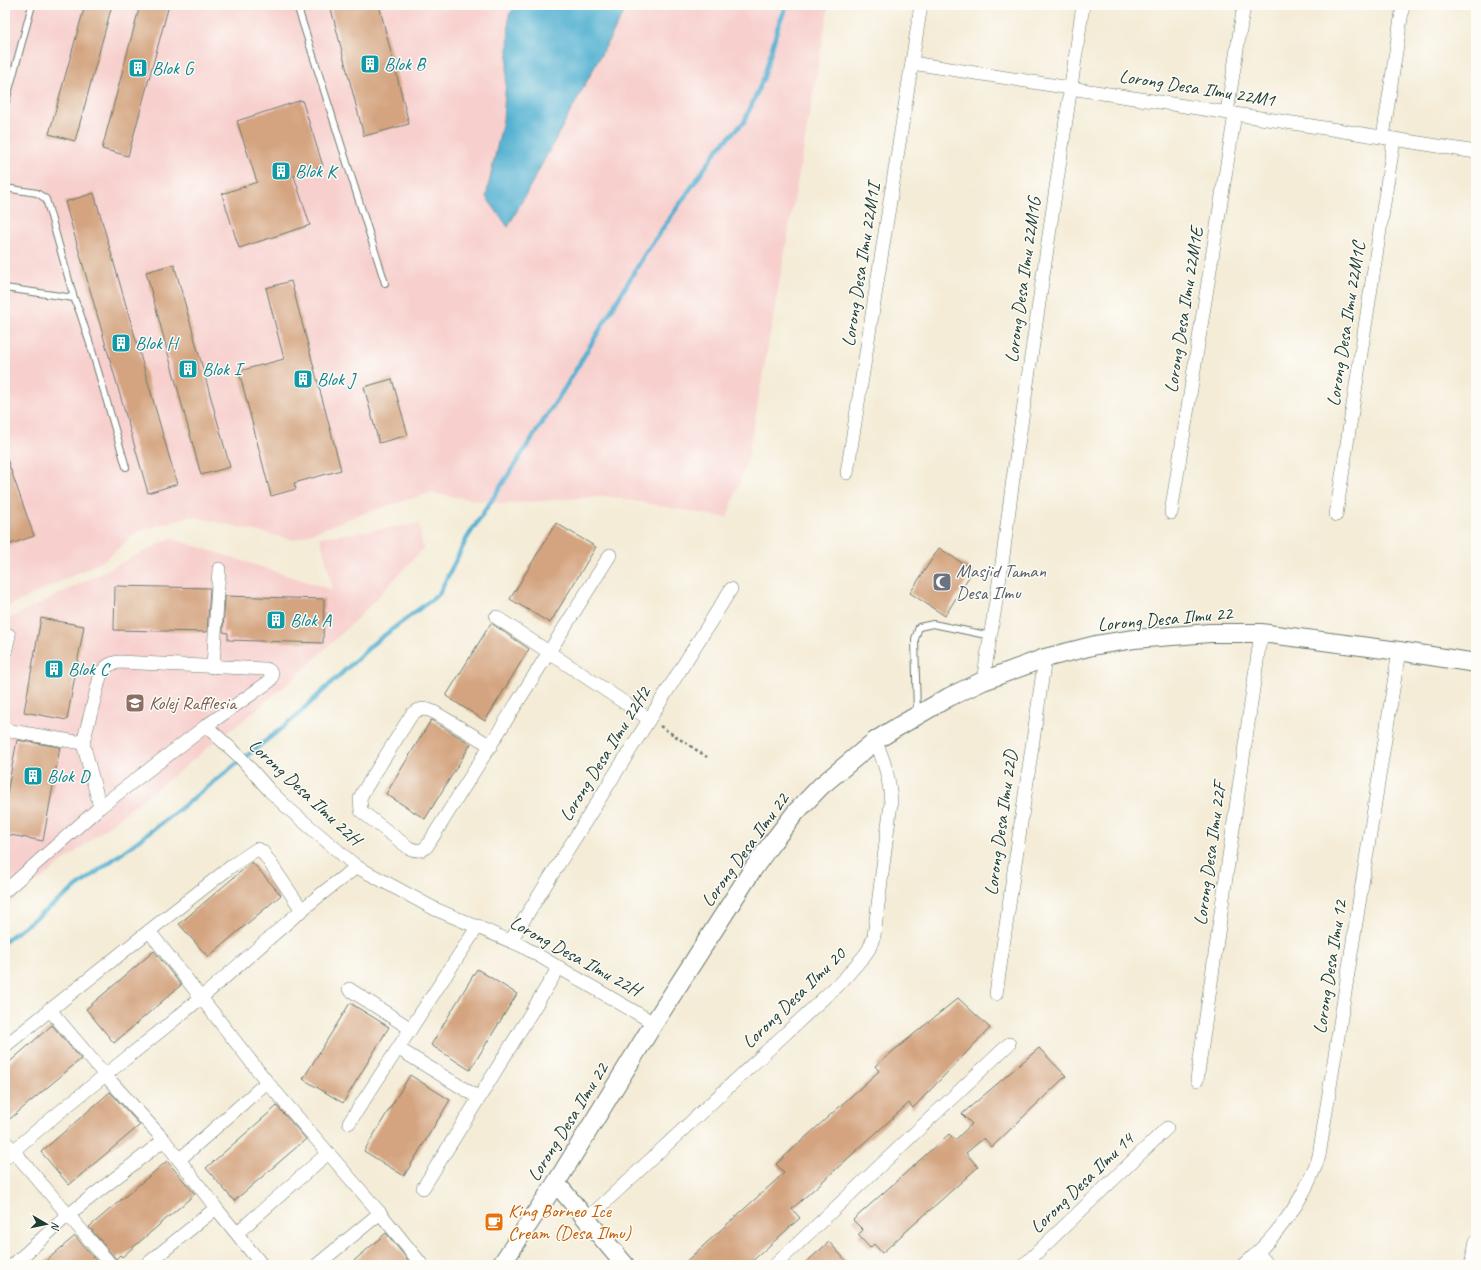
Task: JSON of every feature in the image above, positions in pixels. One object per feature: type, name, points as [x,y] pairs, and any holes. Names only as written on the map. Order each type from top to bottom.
[{"type":"street","name":"Lorong Desa Ilmu 22M1I","points":[[847,474],[921,5]]},
{"type":"street","name":"Lorong Desa Ilmu 22M1G","points":[[983,681],[1002,564],[1013,479],[1083,5]]},
{"type":"street","name":"Lorong Desa Ilmu 22M1E","points":[[1171,513],[1231,113],[1244,5]]},
{"type":"street","name":"Lorong Desa Ilmu 22M1C","points":[[1336,515],[1388,138],[1403,5]]},
{"type":"street","name":"Lorong Desa Ilmu 22M1","points":[[912,63],[1476,152]]},
{"type":"street","points":[[490,746],[428,709],[417,710],[412,714],[363,792],[360,798],[361,811],[409,848],[415,850],[425,849],[550,652],[610,555]]},
{"type":"street","points":[[213,667],[219,569]]},
{"type":"street","name":"Lorong Desa Ilmu 22H2","points":[[511,940],[731,589]]},
{"type":"street","points":[[496,617],[649,719]]},
{"type":"street","name":"Lorong Desa Ilmu 22","points":[[501,1265],[556,1183],[654,1023],[751,872],[796,812],[821,786],[876,741],[917,715],[949,697],[983,681],[1045,658],[1096,645],[1134,639],[1195,634],[1262,633],[1400,651],[1476,663]]},
{"type":"street","name":"Lorong Desa Ilmu 22F","points":[[1197,1080],[1262,633]]},
{"type":"street","points":[[5,653],[9,635]]},
{"type":"street","name":"Lorong Desa Ilmu 12","points":[[1244,1265],[1258,1253],[1276,1233],[1294,1209],[1313,1174],[1319,1156],[1400,651]]},
{"type":"street","name":"Lorong Desa Ilmu 22D","points":[[996,994],[1045,658]]},
{"type":"street","points":[[5,891],[100,807],[206,726],[271,679],[272,675],[269,670],[119,662],[105,668],[102,673],[83,743],[100,807]]},
{"type":"street","name":"Lorong Desa Ilmu 22H","points":[[206,726],[240,757],[270,791],[316,833],[357,867],[421,902],[511,940],[654,1023]]},
{"type":"street","points":[[5,730],[83,743]]},
{"type":"street","name":"Lorong Desa Ilmu 20","points":[[587,1219],[844,979],[869,949],[876,924],[891,803],[891,790],[886,767],[876,741]]},
{"type":"street","points":[[5,1046],[149,931],[238,862],[259,848],[262,850],[302,910]]},
{"type":"street","points":[[111,1265],[68,1215],[8,1150],[105,1075],[201,997],[302,910],[357,867]]},
{"type":"street","points":[[349,1123],[399,1049],[478,926]]},
{"type":"street","points":[[149,931],[267,1082],[327,1154],[380,1213],[422,1265]]},
{"type":"street","points":[[423,1188],[559,967]]},
{"type":"street","points":[[349,989],[411,1029]]},
{"type":"street","points":[[50,1009],[105,1075],[164,1140],[262,1265]]},
{"type":"street","points":[[775,1265],[1009,1044]]},
{"type":"street","points":[[399,1049],[479,1098]]},
{"type":"street","points":[[179,1160],[267,1082]]},
{"type":"street","name":"Lorong Desa Ilmu 14","points":[[1024,1265],[1167,1128]]},
{"type":"street","points":[[13,1265],[68,1215],[164,1140]]},
{"type":"street","points":[[237,1233],[327,1154]]},
{"type":"street","points":[[556,1183],[626,1265]]},
{"type":"street","points":[[146,1265],[216,1208]]},
{"type":"street","points":[[317,1265],[380,1213]]},
{"type":"street","points":[[1472,1265],[1476,1241]]},
{"type":"street","points":[[1258,1253],[1268,1265]]},
{"type":"lane","points":[[5,105],[32,5]]},
{"type":"lane","points":[[297,5],[385,283]]},
{"type":"lane","points":[[5,188],[37,193],[46,199],[74,298],[91,347],[126,467]]},
{"type":"lane","points":[[5,288],[74,298]]},
{"type":"lane","points":[[917,715],[915,639],[919,627],[933,624],[991,636]]},
{"type":"path","points":[[649,719],[707,758]]},
{"type":"shaded area","points":[[5,5],[829,5],[748,458],[727,518],[607,496],[502,504],[430,493],[358,515],[294,540],[191,516],[137,532],[105,560],[5,608]]},
{"type":"shaded area","name":"Kolej Rafflesia","points":[[419,524],[423,549],[357,619],[293,679],[235,727],[5,907],[5,621],[171,538],[333,590],[320,537]]},
{"type":"water","points":[[516,5],[628,5],[508,227],[486,197],[503,120],[508,56],[509,15]]},
{"type":"building","points":[[85,5],[112,5],[75,141],[49,134]]},
{"type":"building","points":[[140,5],[169,5],[128,156],[102,149]]},
{"type":"building","name":"Blok B","points":[[330,5],[379,5],[409,124],[364,136]]},
{"type":"building","name":"Blok K","points":[[302,100],[323,166],[294,176],[310,225],[239,248],[222,194],[257,182],[237,121]]},
{"type":"building","name":"Blok H","points":[[94,193],[177,484],[148,493],[65,202]]},
{"type":"building","name":"Blok I","points":[[174,264],[230,467],[201,475],[146,272]]},
{"type":"building","points":[[291,281],[341,470],[294,483],[296,489],[271,496],[239,371],[284,359],[266,288]]},
{"type":"building","points":[[392,379],[408,435],[379,443],[364,387]]},
{"type":"building","points":[[5,459],[7,459],[34,536],[5,546]]},
{"type":"building","points":[[556,523],[596,547],[550,623],[510,599]]},
{"type":"building","name":"Masjid Taman Desa Ilmu","points":[[939,548],[973,570],[945,616],[910,593]]},
{"type":"building","points":[[115,586],[210,588],[207,632],[114,630]]},
{"type":"building","name":"Blok A","points":[[225,596],[324,599],[323,643],[228,640],[228,633],[223,632]]},
{"type":"building","name":"Blok C","points":[[41,618],[84,626],[67,720],[24,712]]},
{"type":"building","points":[[491,623],[529,649],[485,721],[446,696]]},
{"type":"building","points":[[431,720],[471,744],[425,819],[386,794]]},
{"type":"building","name":"Blok D","points":[[17,740],[60,747],[43,841],[5,834],[5,804]]},
{"type":"building","points":[[252,862],[281,895],[208,957],[179,924]]},
{"type":"building","points":[[154,951],[181,985],[114,1043],[86,1009]]},
{"type":"building","points":[[477,969],[517,994],[470,1070],[431,1045]]},
{"type":"building","points":[[958,998],[990,1028],[913,1108],[909,1103],[792,1209],[800,1218],[748,1265],[682,1265],[784,1173],[776,1164],[879,1071],[875,1066]]},
{"type":"building","points":[[350,1003],[389,1027],[343,1103],[303,1079]]},
{"type":"building","points":[[52,1025],[81,1059],[5,1123],[5,1066]]},
{"type":"building","points":[[1039,1048],[1066,1076],[992,1147],[984,1138],[966,1153],[978,1167],[882,1253],[874,1244],[870,1248],[858,1235],[863,1230],[853,1220],[949,1134],[955,1140],[972,1124],[962,1114]]},
{"type":"building","points":[[410,1075],[450,1100],[404,1176],[364,1151]]},
{"type":"building","points":[[110,1092],[140,1125],[69,1185],[41,1152]]},
{"type":"building","points":[[277,1106],[306,1139],[234,1201],[206,1168]]},
{"type":"building","points":[[167,1161],[195,1194],[122,1257],[120,1255],[116,1259],[89,1227]]},
{"type":"building","points":[[386,1233],[412,1265],[349,1265]]},
{"type":"building","points":[[75,1236],[100,1265],[41,1265]]},
{"type":"building","points":[[829,1242],[850,1265],[803,1265]]},
{"type":"waterway","points":[[5,941],[171,816],[293,719],[374,643],[439,594],[467,538],[566,386],[645,254],[720,146],[744,122],[764,77],[778,26],[787,5]]},
{"type":"place","name":"Blok B","points":[[370,64]]},
{"type":"place","name":"Blok G","points":[[138,68]]},
{"type":"place","name":"Blok K","points":[[281,171]]},
{"type":"place","name":"Blok H","points":[[121,343]]},
{"type":"place","name":"Blok I","points":[[188,369]]},
{"type":"place","name":"Blok J","points":[[303,379]]},
{"type":"place","name":"Masjid Taman Desa Ilmu","points":[[942,582]]},
{"type":"place","name":"Blok A","points":[[276,620]]},
{"type":"place","name":"Blok C","points":[[54,669]]},
{"type":"place","name":"Kolej Rafflesia","points":[[135,703]]},
{"type":"place","name":"Blok D","points":[[33,776]]},
{"type":"place","name":"King Borneo Ice Cream (Desa Ilmu)","points":[[494,1222]]}]
